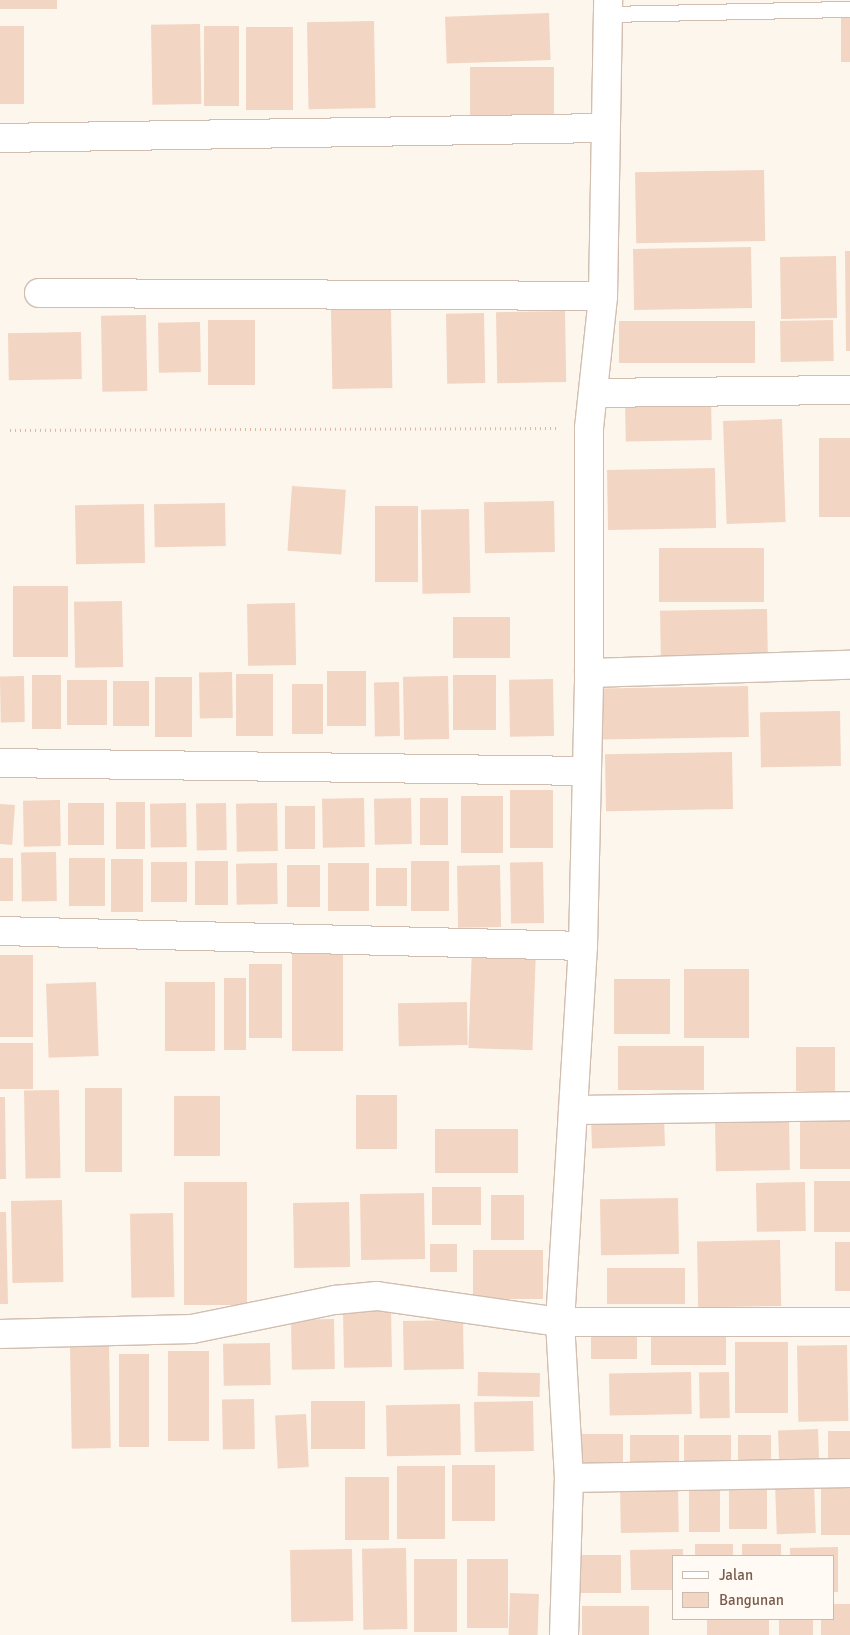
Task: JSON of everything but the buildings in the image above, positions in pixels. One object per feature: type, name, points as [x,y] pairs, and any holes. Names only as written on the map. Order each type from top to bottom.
[{"type":"street","points":[[564,1635],[569,1478],[560,1322],[583,946],[585,771],[589,673],[589,428],[595,393],[604,296],[604,128],[607,7]]},
{"type":"street","points":[[0,138],[604,128]]},
{"type":"street","points":[[40,293],[604,296]]},
{"type":"street","points":[[595,393],[850,390]]},
{"type":"street","points":[[589,673],[850,665]]},
{"type":"street","points":[[0,763],[585,771]]},
{"type":"street","points":[[0,931],[583,946]]},
{"type":"street","points":[[573,1110],[850,1106]]},
{"type":"street","points":[[0,1334],[192,1329],[336,1300],[377,1296],[560,1322],[850,1322]]},
{"type":"street","points":[[569,1478],[850,1473]]},
{"type":"lane","points":[[607,7],[850,9]]},
{"type":"path","points":[[10,430],[589,428]]}]
